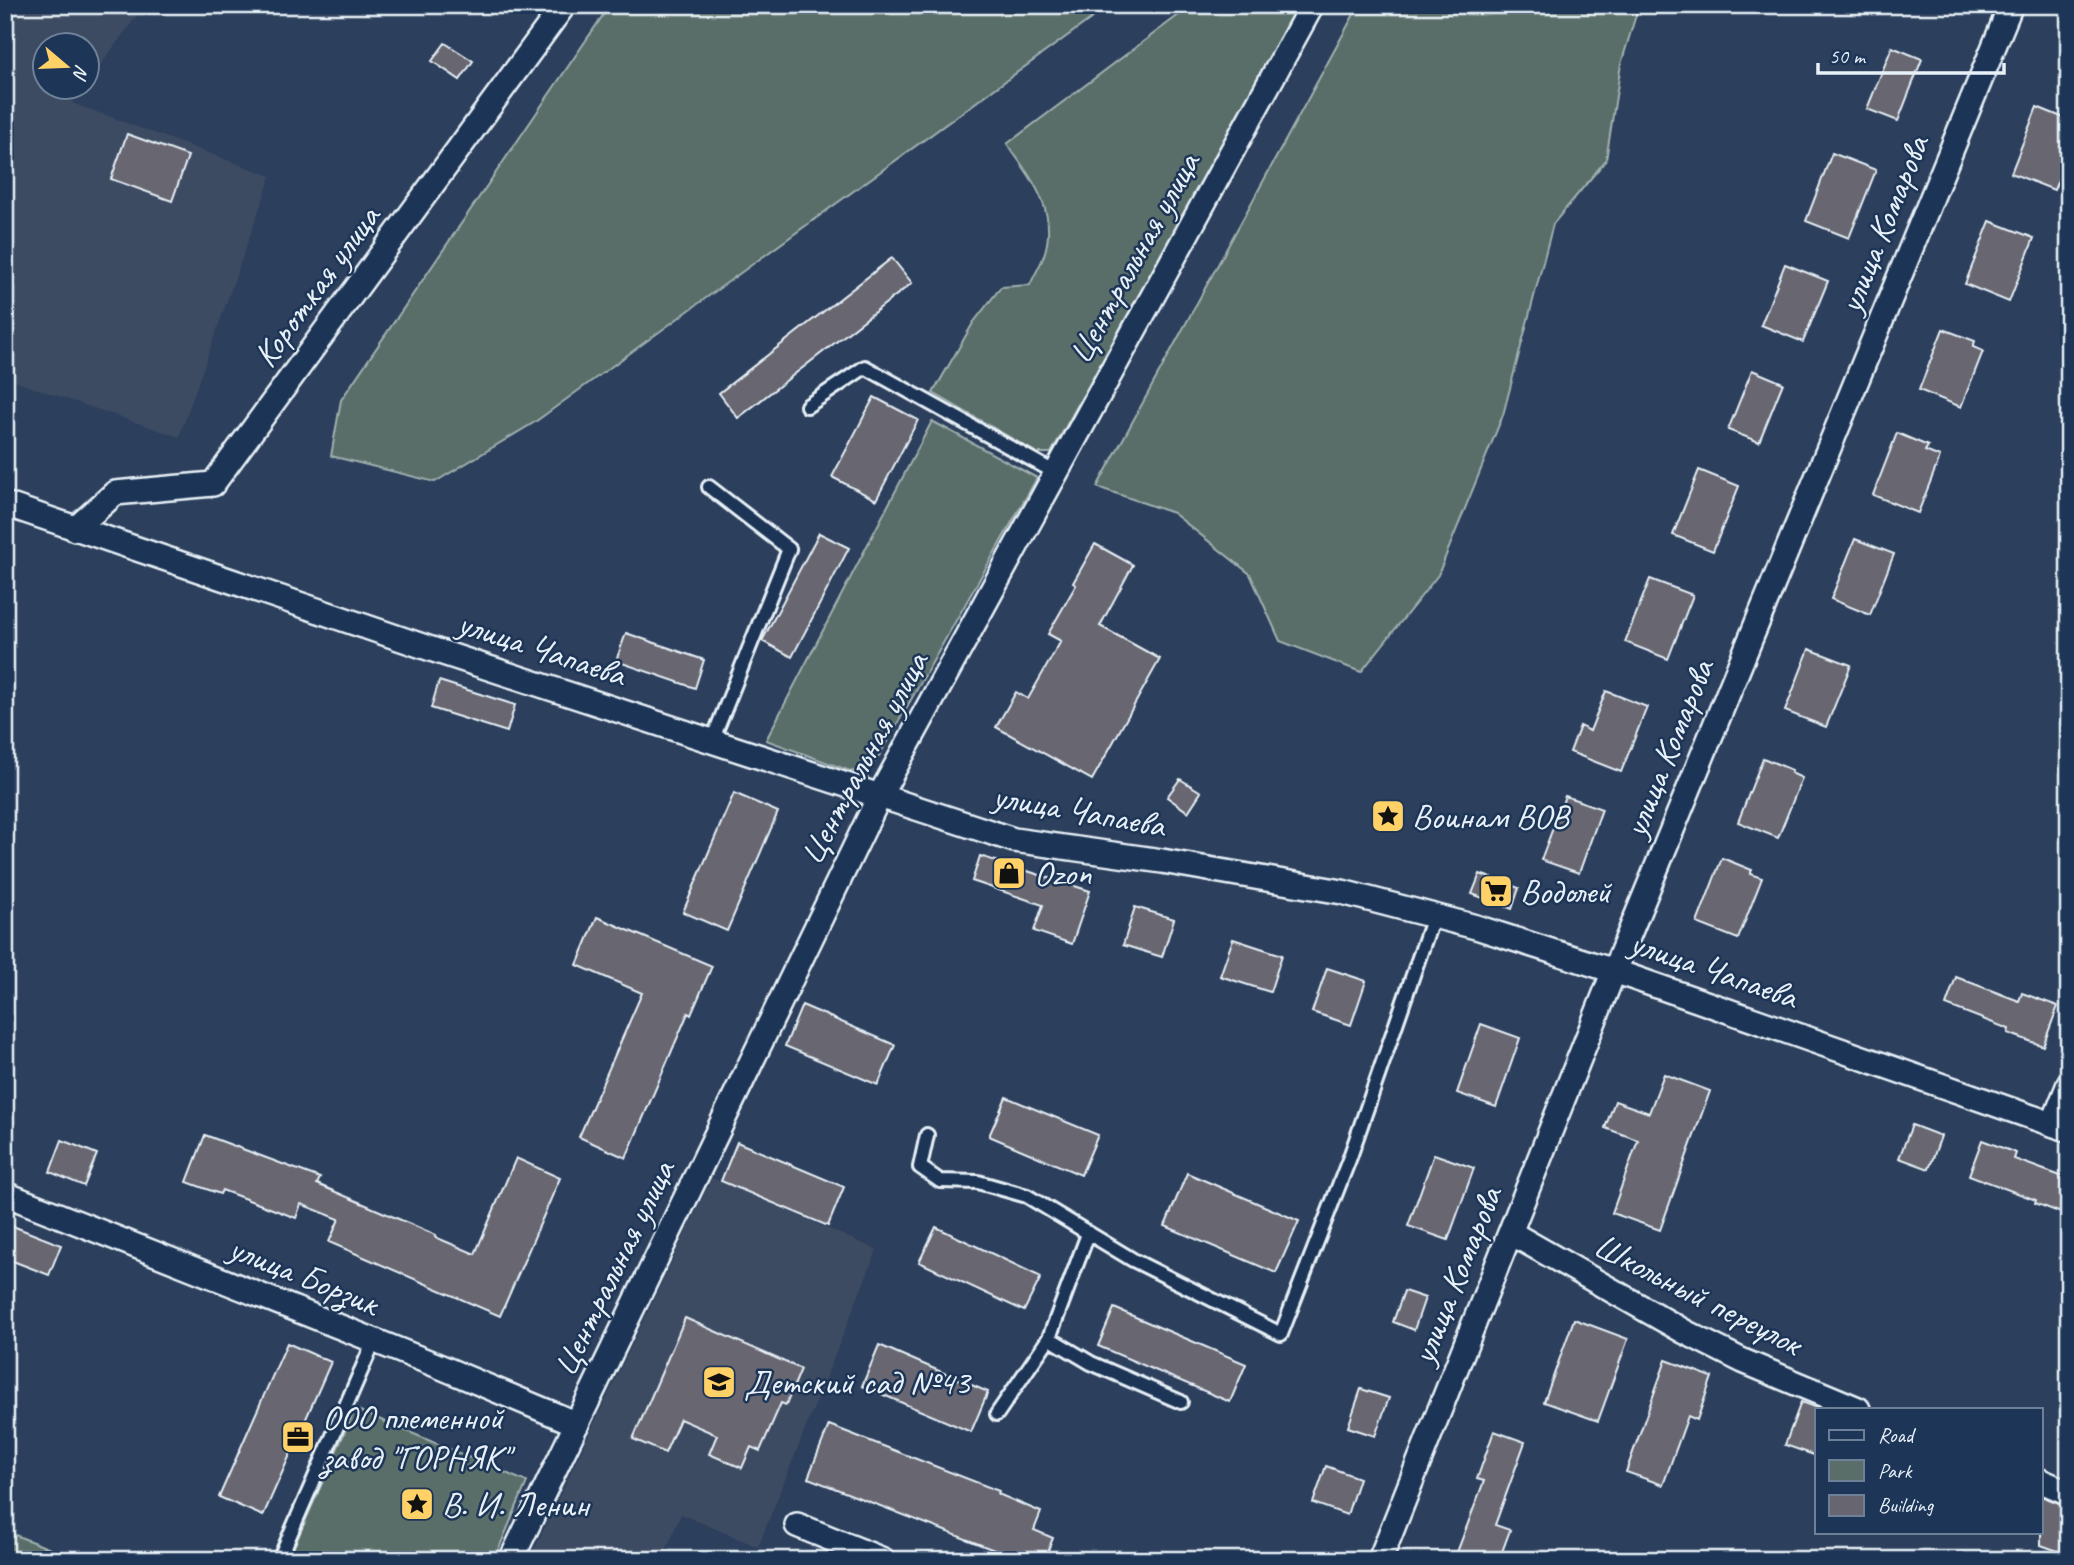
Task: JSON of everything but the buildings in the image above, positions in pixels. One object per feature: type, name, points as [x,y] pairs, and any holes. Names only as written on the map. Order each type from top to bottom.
[{"type":"street","name":"Короткая улица","points":[[75,529],[115,493],[213,484],[564,5]]},
{"type":"street","name":"Центральная улица","points":[[511,1560],[880,795],[1312,5]]},
{"type":"street","name":"улица Комарова","points":[[1380,1560],[1614,971],[2011,5]]},
{"type":"street","name":"улица Чапаева","points":[[5,504],[1014,840],[1162,861],[1342,892],[1476,927],[1614,971],[2061,1127]]},
{"type":"street","points":[[2061,1127],[2069,1084]]},
{"type":"street","name":"улица Борзик","points":[[5,1194],[577,1424]]},
{"type":"street","name":"Школьный переулок","points":[[1511,1233],[1685,1332],[1743,1361],[1856,1408]]},
{"type":"street","points":[[2042,1481],[2069,1493]]},
{"type":"street","points":[[797,1525],[883,1560]]},
{"type":"lane","points":[[807,406],[865,367],[1056,473]]},
{"type":"lane","points":[[709,487],[789,549],[712,741]]},
{"type":"lane","points":[[926,1135],[920,1167],[940,1181],[978,1182],[1027,1196],[1133,1260],[1281,1334],[1355,1145],[1433,917]]},
{"type":"lane","points":[[997,1414],[1049,1338],[1088,1234]]},
{"type":"lane","points":[[1049,1338],[1091,1363],[1181,1402]]},
{"type":"lane","points":[[279,1560],[374,1341]]},
{"type":"shaded area","points":[[5,5],[145,5],[102,62],[102,32],[32,32],[32,102],[73,102],[271,176],[179,437],[5,378]]},
{"type":"shaded area","name":"Детский сад №43","points":[[712,1178],[877,1250],[758,1547],[681,1514],[662,1560],[529,1560]]},
{"type":"green space","points":[[610,5],[1110,5],[535,422],[435,482],[331,456],[341,400]]},
{"type":"green space","points":[[1192,5],[1300,5],[1051,453],[1037,453],[933,393],[973,323],[1001,287],[1030,285],[1044,255],[1048,239],[1045,210],[1033,182],[1007,144]]},
{"type":"green space","points":[[1359,5],[1639,5],[1621,64],[1606,160],[1553,224],[1503,415],[1438,575],[1361,672],[1280,641],[1250,574],[1173,513],[1097,487]]},
{"type":"green space","points":[[932,421],[1037,478],[879,756],[867,772],[850,771],[766,740]]},
{"type":"green space","points":[[355,1409],[527,1482],[494,1560],[288,1560]]},
{"type":"green space","points":[[5,1531],[78,1560],[5,1560]]},
{"type":"place","name":"Воинам ВОВ","points":[[1388,816]]},
{"type":"place","name":"Ozon","points":[[1009,873]]},
{"type":"place","name":"Водолей","points":[[1496,891]]},
{"type":"place","name":"Детский сад №43","points":[[719,1382]]},
{"type":"place","name":"ООО племенной завод \"ГОРНЯК\"","points":[[298,1437]]},
{"type":"place","name":"В. И. Ленин","points":[[417,1504]]}]
